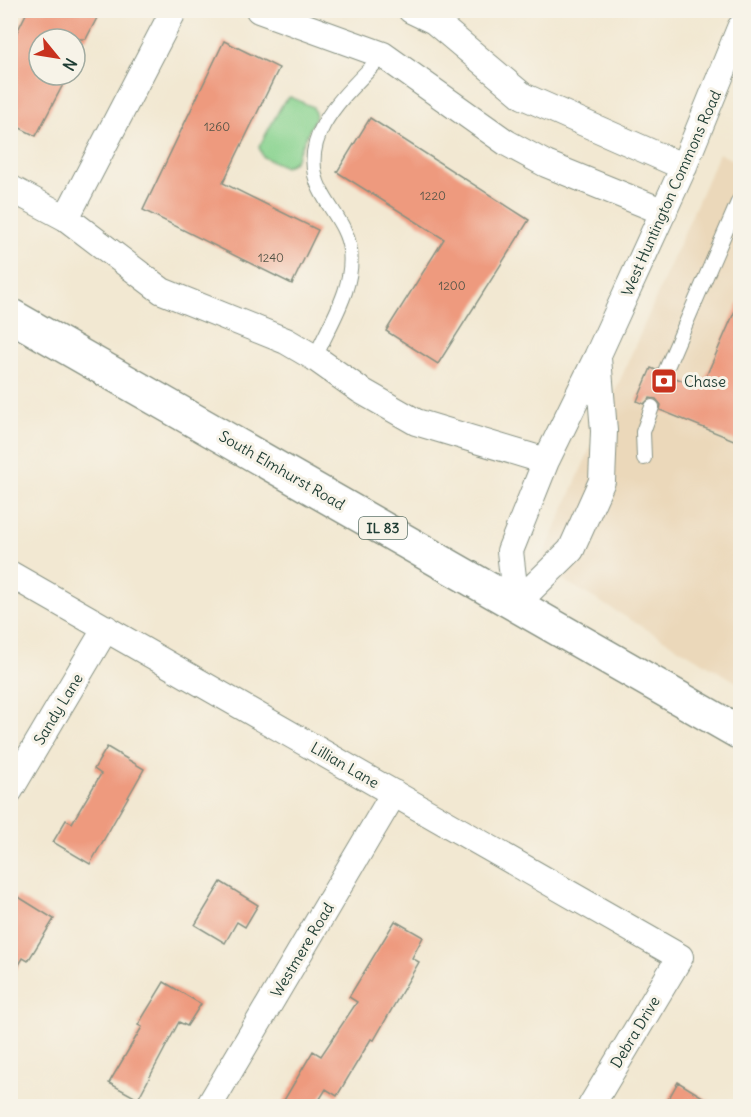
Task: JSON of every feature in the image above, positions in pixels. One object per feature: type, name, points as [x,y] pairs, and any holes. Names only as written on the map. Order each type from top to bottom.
[{"type":"main road","name":"South Elmhurst Road","points":[[10,315],[741,733]]},
{"type":"street","points":[[66,218],[174,10]]},
{"type":"street","points":[[259,10],[383,54],[507,143],[546,164],[664,212]]},
{"type":"street","points":[[411,10],[434,21],[523,96],[684,167]]},
{"type":"street","name":"West Huntington Commons Road","points":[[516,604],[510,551],[546,461],[597,357],[684,167],[741,28]]},
{"type":"street","points":[[10,188],[66,218],[162,291],[286,341],[315,358],[360,390],[416,422],[546,461]]},
{"type":"street","points":[[516,604],[550,574],[571,550],[602,481],[604,431],[597,357]]},
{"type":"street","name":"Lillian Lane","points":[[10,574],[680,957]]},
{"type":"street","name":"Sandy Lane","points":[[10,789],[106,628]]},
{"type":"street","name":"Westmere Road","points":[[209,1107],[394,793]]},
{"type":"street","name":"Debra Drive","points":[[591,1107],[680,957]]},
{"type":"lane","points":[[315,358],[345,294],[350,252],[346,234],[315,175],[313,148],[320,129],[334,107],[383,54]]},
{"type":"lane","points":[[664,374],[739,200]]},
{"type":"lane","points":[[644,458],[643,432],[652,407]]},
{"type":"shaded area","points":[[719,153],[740,164],[740,684],[539,566]]},
{"type":"green space","points":[[290,97],[313,107],[316,116],[294,162],[285,167],[263,157],[259,147],[283,103]]},
{"type":"building","points":[[28,10],[101,10],[87,37],[87,27],[27,27],[27,87],[62,87],[36,136],[10,123],[10,46]]},
{"type":"building","points":[[224,41],[279,68],[223,183],[318,230],[292,284],[143,210]]},
{"type":"building","points":[[370,118],[529,220],[438,364],[386,331],[444,239],[337,172]]},
{"type":"building","name":"Chase","points":[[741,297],[741,443],[660,410],[661,405],[656,399],[650,398],[644,404],[637,401],[651,368],[656,370],[656,379],[661,382],[669,382],[673,377],[701,388]]},
{"type":"building","points":[[107,747],[144,769],[90,864],[53,842],[66,820],[72,823],[101,774],[94,769]]},
{"type":"building","points":[[221,882],[258,905],[245,927],[237,922],[225,943],[195,925]]},
{"type":"building","points":[[17,896],[54,919],[28,961],[23,958],[10,980],[10,907]]},
{"type":"building","points":[[395,921],[423,937],[412,958],[419,962],[374,1040],[371,1039],[337,1096],[326,1089],[315,1107],[280,1107],[313,1051],[321,1056],[357,1002],[349,997]]},
{"type":"building","points":[[164,982],[201,1004],[187,1026],[179,1022],[138,1099],[109,1083],[142,1027],[138,1025]]},
{"type":"building","points":[[678,1082],[719,1107],[664,1107]]},
{"type":"place","name":"Chase","points":[[664,381]]}]
